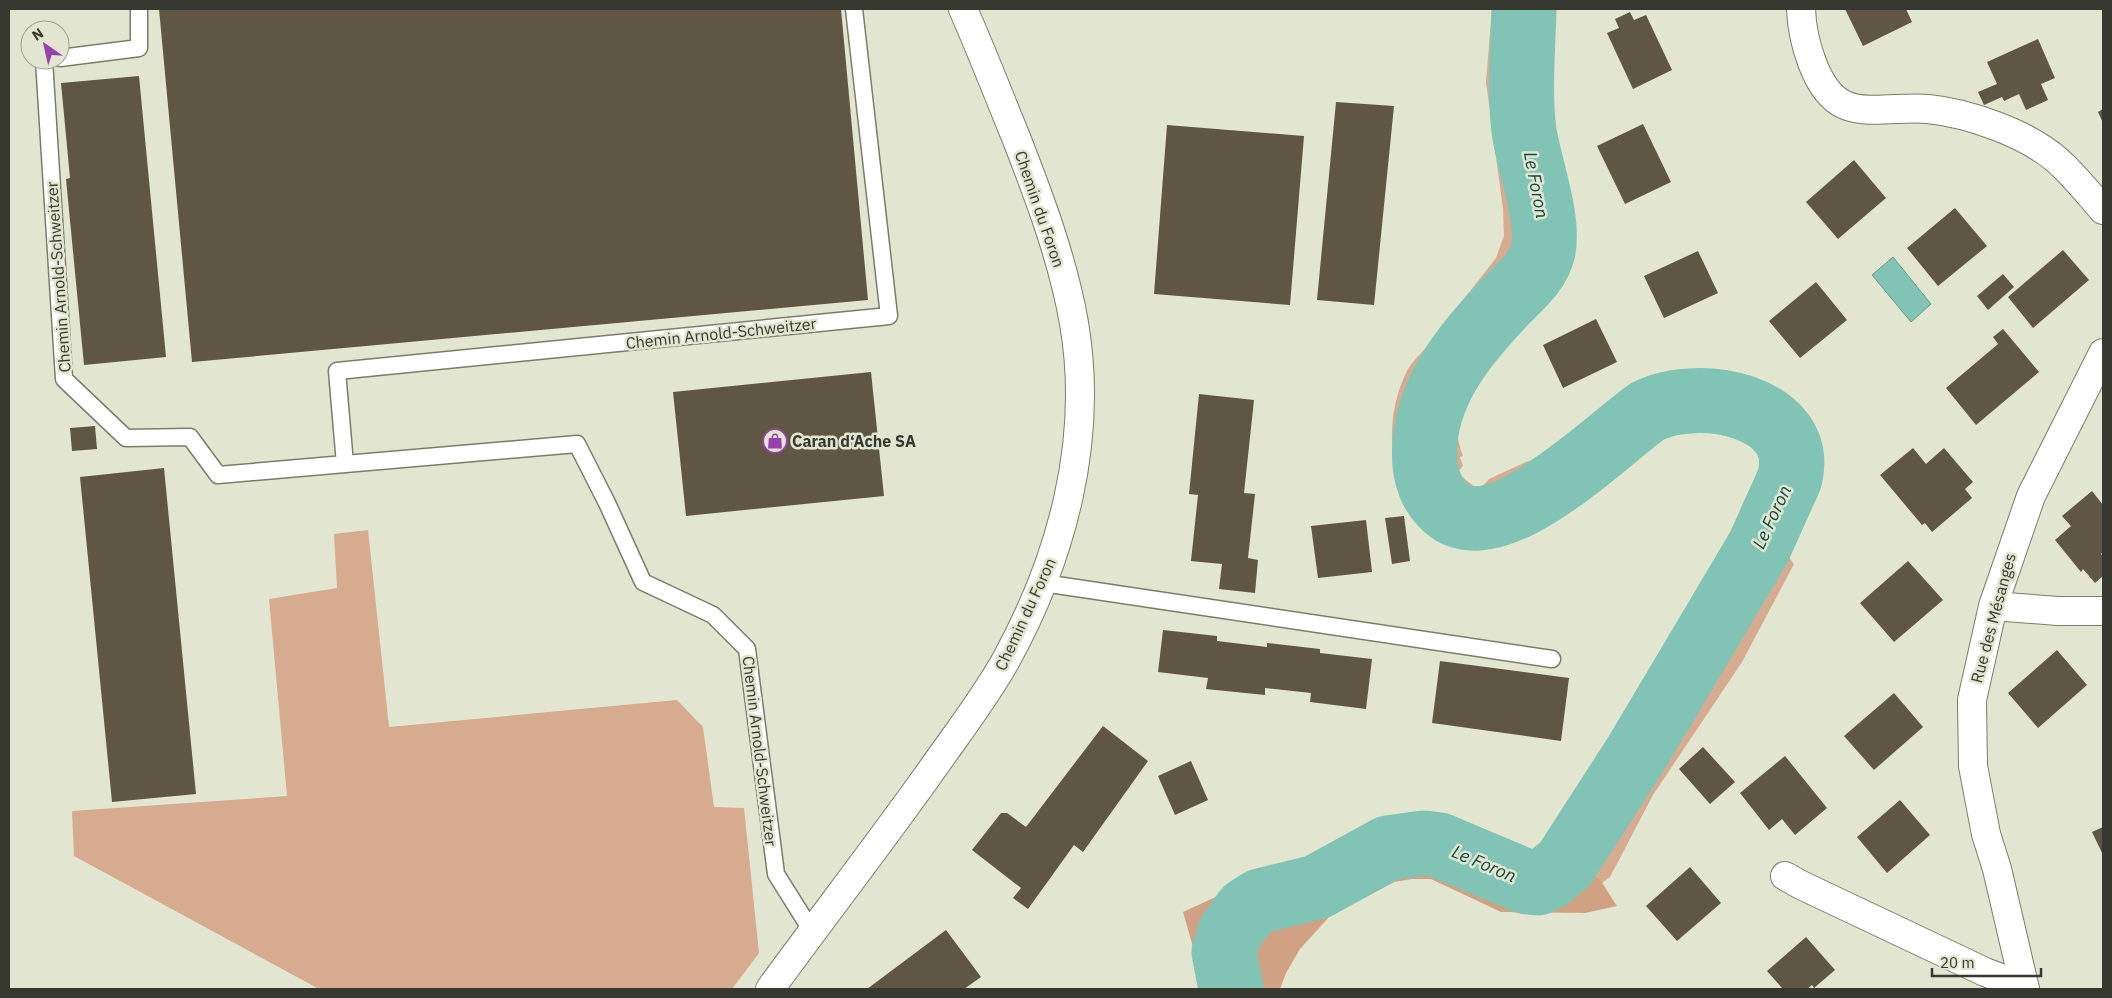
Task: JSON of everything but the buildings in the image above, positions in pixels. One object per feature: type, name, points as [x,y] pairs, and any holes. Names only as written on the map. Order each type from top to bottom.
[{"type":"street","name":"Chemin du Foron","points":[[770,989],[881,841],[984,695],[1005,660],[1043,583],[1062,526],[1070,493],[1076,456],[1078,386],[1073,321],[1059,263],[1036,188],[963,9]]},
{"type":"street","points":[[1801,9],[1802,29],[1814,66],[1822,84],[1832,97],[1845,105],[1860,109],[1928,109],[1956,114],[2020,137],[2055,158],[2071,173],[2103,210]]},
{"type":"street","name":"Rue des Mésanges","points":[[2025,988],[1997,870],[1986,834],[1973,766],[1972,700],[1993,606],[2031,496],[2103,353]]},
{"type":"street","points":[[1993,606],[2058,611],[2103,611]]},
{"type":"street","name":"Rue des Mésanges","points":[[1785,876],[1985,972],[2025,988]]},
{"type":"lane","points":[[70,57],[139,48],[139,9]]},
{"type":"lane","name":"Chemin Arnold-Schweitzer","points":[[345,464],[337,372],[889,316],[854,9]]},
{"type":"lane","name":"Chemin Arnold-Schweitzer","points":[[45,70],[64,379],[126,438],[190,437],[218,475],[577,444],[607,503],[643,582],[713,615],[747,649],[776,874],[813,933]]},
{"type":"lane","points":[[1043,583],[1552,659]]},
{"type":"shaded area","points":[[1492,9],[1515,9],[1509,45],[1507,79],[1515,136],[1529,202],[1530,249],[1521,266],[1447,355],[1425,394],[1413,434],[1411,455],[1413,475],[1420,494],[1431,510],[1444,521],[1459,528],[1484,531],[1510,524],[1541,508],[1555,498],[1651,422],[1680,411],[1726,413],[1745,420],[1768,438],[1776,455],[1778,472],[1732,572],[1635,735],[1568,842],[1550,865],[1542,863],[1663,665],[1751,491],[1758,471],[1759,458],[1756,449],[1748,442],[1727,431],[1702,427],[1681,430],[1655,444],[1563,511],[1527,530],[1487,542],[1467,543],[1448,538],[1431,528],[1417,514],[1407,499],[1399,482],[1392,444],[1392,425],[1400,388],[1412,364],[1496,258],[1504,236],[1503,209],[1486,82]]},
{"type":"shaded area","points":[[1475,358],[1483,371],[1464,402],[1457,420],[1459,442],[1463,456],[1460,457],[1463,466],[1457,473],[1479,490],[1489,479],[1528,461],[1542,465],[1557,455],[1563,464],[1525,489],[1509,494],[1499,501],[1482,508],[1459,504],[1439,487],[1434,478],[1432,460],[1446,402]]},
{"type":"shaded area","points":[[368,530],[389,727],[677,700],[703,727],[714,807],[744,808],[759,953],[732,989],[319,989],[74,856],[72,811],[287,796],[269,599],[337,588],[334,534]]},
{"type":"shaded area","points":[[1782,548],[1794,564],[1742,662],[1653,795],[1610,877],[1602,883],[1599,878],[1578,872],[1649,759],[1652,760],[1706,667],[1772,562],[1777,562]]},
{"type":"shaded area","points":[[1441,821],[1542,863],[1599,878],[1617,906],[1585,913],[1501,912],[1431,879],[1412,879],[1394,882],[1329,917],[1300,949],[1286,973],[1280,989],[1205,989],[1183,912],[1246,883],[1403,828]]},
{"type":"water","points":[[1893,257],[1931,304],[1911,322],[1872,275]]},
{"type":"waterway","name":"Le Foron","points":[[1231,989],[1224,952],[1230,932],[1246,910],[1260,901],[1317,887],[1388,848],[1424,843],[1439,845],[1527,882],[1538,883],[1548,878],[1565,864],[1636,754],[1759,547],[1790,478],[1791,453],[1782,433],[1766,418],[1744,408],[1719,402],[1694,401],[1669,404],[1648,411],[1578,467],[1548,488],[1518,506],[1489,516],[1463,517],[1442,504],[1432,490],[1425,467],[1425,441],[1428,421],[1442,384],[1452,366],[1476,334],[1532,273],[1543,251],[1544,224],[1524,131],[1522,101],[1524,9]]},
{"type":"place","name":"Caran d‘Ache SA","points":[[775,441]]}]
